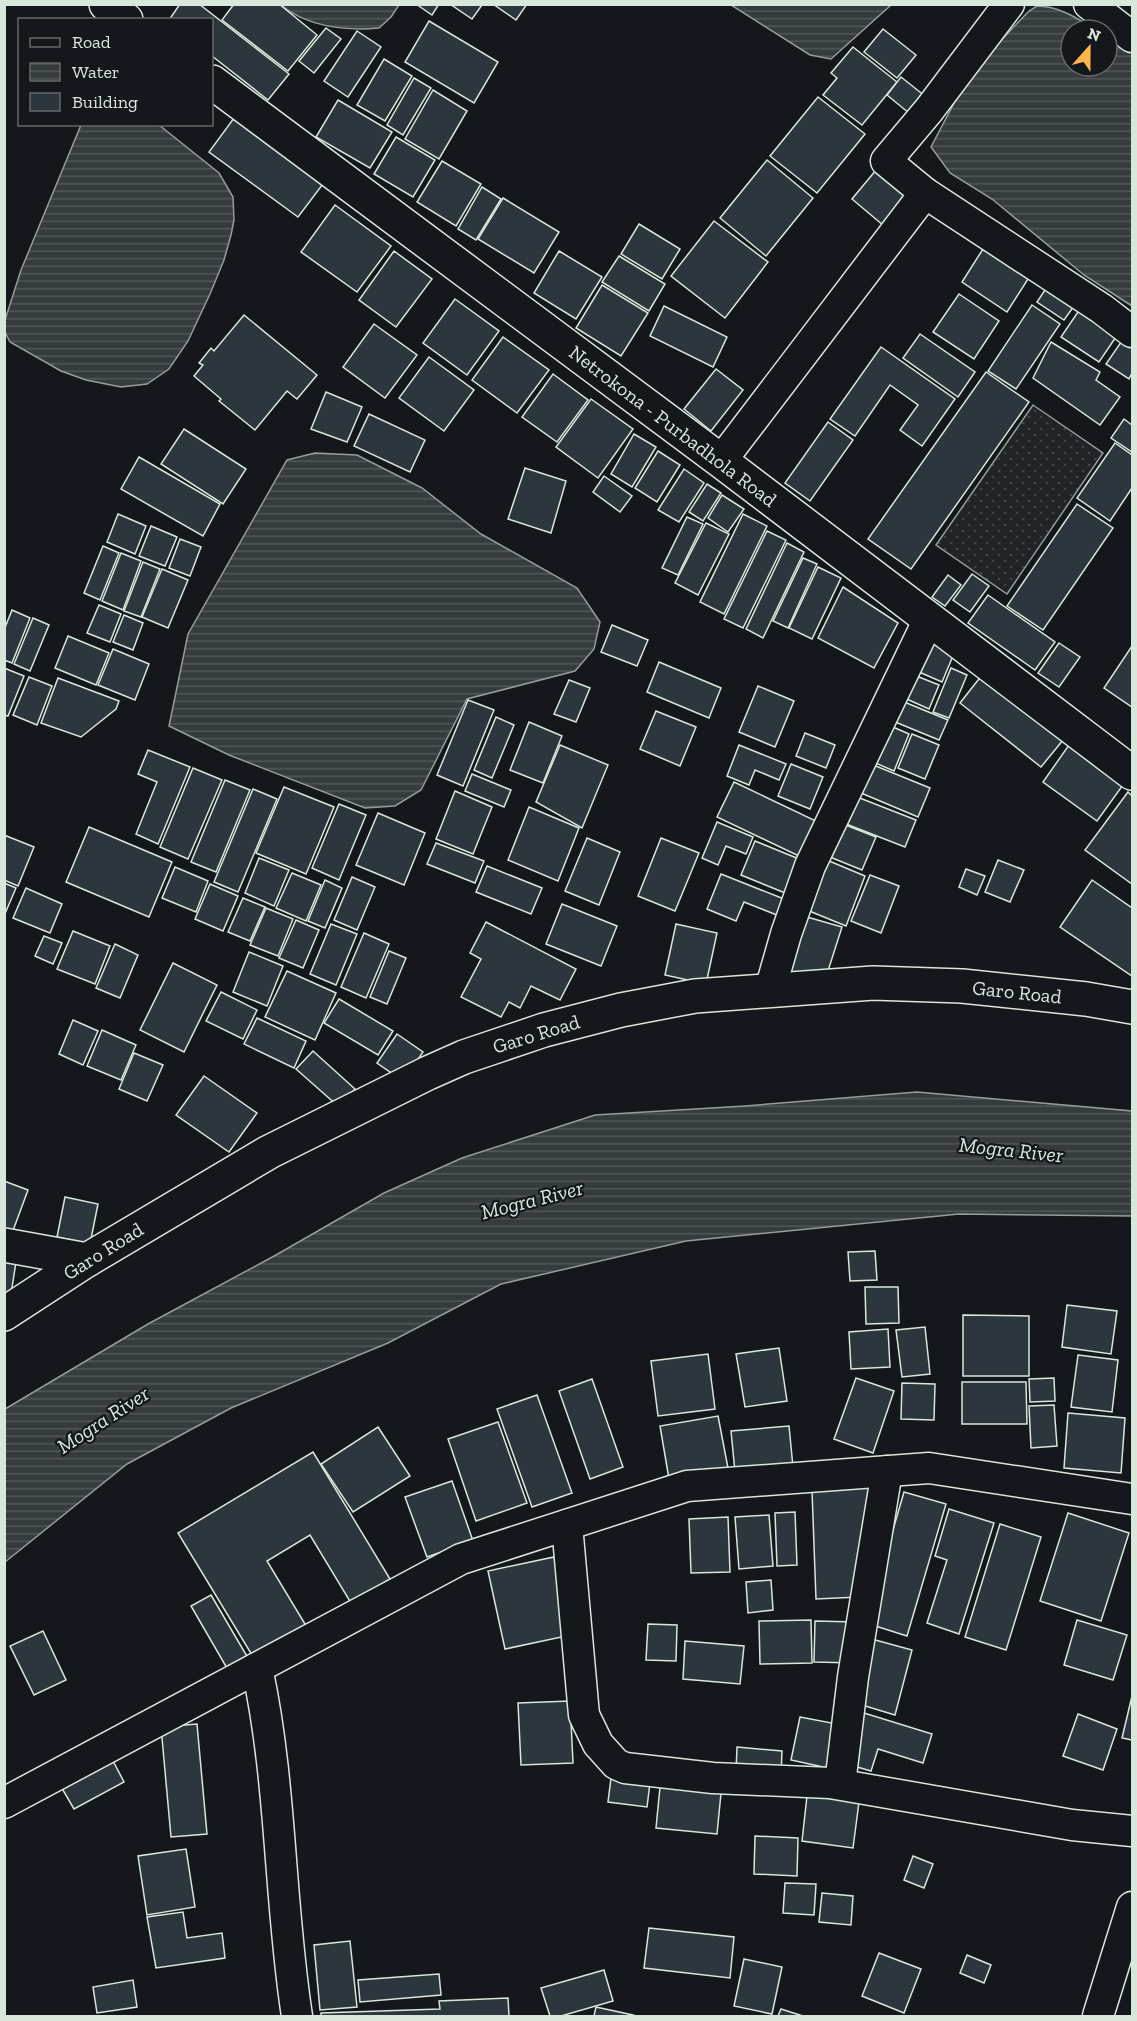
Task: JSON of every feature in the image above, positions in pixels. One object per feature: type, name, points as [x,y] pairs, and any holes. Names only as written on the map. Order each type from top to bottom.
[{"type":"street","points":[[106,4],[124,18]]},
{"type":"street","points":[[1009,4],[929,110],[886,161],[925,193],[1102,309],[1132,332]]},
{"type":"street","points":[[1089,4],[1132,37]]},
{"type":"street","name":"Netrokona - Purbadhola Road","points":[[213,83],[721,461],[1132,773]]},
{"type":"street","points":[[721,461],[925,193]]},
{"type":"street","points":[[770,990],[786,934],[810,866],[929,619]]},
{"type":"street","name":"Garo Road","points":[[4,1314],[87,1260],[269,1152],[464,1057],[544,1030],[621,1010],[695,996],[873,983],[962,986],[1086,999],[1132,1007]]},
{"type":"street","points":[[4,1245],[87,1260]]},
{"type":"street","points":[[4,1803],[461,1559],[687,1486],[930,1468],[1132,1499]]},
{"type":"street","points":[[840,1784],[853,1677],[887,1471]]},
{"type":"street","points":[[567,1525],[584,1715],[598,1744],[616,1764],[625,1768],[713,1778],[840,1784],[1072,1826],[1132,1831]]},
{"type":"street","points":[[257,1668],[268,1714],[276,1781],[288,1959],[297,2016]]},
{"type":"street","points":[[1098,2016],[1132,1907]]},
{"type":"shaded area","points":[[1033,405],[1103,453],[1007,594],[936,545]]},
{"type":"water","points":[[281,5],[399,5],[391,17],[379,28],[353,29],[315,23]]},
{"type":"water","points":[[731,5],[891,5],[831,59],[810,55]]},
{"type":"water","points":[[1037,6],[1045,7],[1075,18],[1059,18],[1059,78],[1119,78],[1119,44],[1132,52],[1132,306],[1084,275],[992,199],[950,173],[931,147],[961,90],[988,54],[1029,11]]},
{"type":"water","points":[[81,126],[160,126],[219,173],[233,197],[234,220],[231,235],[210,294],[188,341],[169,369],[147,384],[121,387],[86,380],[61,371],[10,342],[5,332],[5,320],[21,270]]},
{"type":"water","points":[[315,453],[357,455],[422,488],[481,534],[577,588],[600,622],[594,649],[575,671],[467,699],[421,790],[395,806],[365,808],[229,755],[169,726],[188,634],[287,460]]},
{"type":"water","name":"Mogra River","points":[[917,1092],[1132,1111],[1132,1216],[959,1214],[686,1241],[501,1284],[388,1343],[231,1408],[127,1464],[5,1562],[5,1409],[148,1324],[384,1193],[462,1158],[595,1115]]},
{"type":"building","points":[[180,4],[199,4],[289,74],[268,100],[213,57],[213,18],[170,18]]},
{"type":"building","points":[[234,4],[279,4],[317,35],[288,71],[222,20]]},
{"type":"building","points":[[416,4],[439,4],[432,15]]},
{"type":"building","points":[[450,4],[482,4],[482,5],[472,19]]},
{"type":"building","points":[[493,4],[527,4],[516,20]]},
{"type":"building","points":[[429,21],[498,62],[474,103],[405,62]]},
{"type":"building","points":[[326,28],[341,39],[314,73],[299,61]]},
{"type":"building","points":[[883,29],[916,55],[897,78],[864,52]]},
{"type":"building","points":[[357,31],[381,47],[348,97],[324,81]]},
{"type":"building","points":[[853,47],[897,82],[862,125],[823,95],[837,78],[831,73]]},
{"type":"building","points":[[384,59],[412,76],[385,121],[357,105]]},
{"type":"building","points":[[901,77],[930,100],[915,118],[887,95]]},
{"type":"building","points":[[414,78],[431,88],[403,135],[387,125]]},
{"type":"building","points":[[433,90],[467,111],[439,159],[405,139]]},
{"type":"building","points":[[818,97],[865,134],[817,193],[770,156]]},
{"type":"building","points":[[338,100],[392,132],[370,168],[316,137]]},
{"type":"building","points":[[237,114],[326,180],[298,217],[209,152]]},
{"type":"building","points":[[396,137],[435,160],[413,197],[374,174]]},
{"type":"building","points":[[767,160],[813,198],[766,256],[720,218]]},
{"type":"building","points":[[442,161],[481,184],[456,226],[417,202]]},
{"type":"building","points":[[881,164],[919,195],[890,231],[852,199]]},
{"type":"building","points":[[482,187],[501,199],[476,240],[458,229]]},
{"type":"building","points":[[503,198],[559,232],[534,273],[478,239]]},
{"type":"building","points":[[335,205],[391,246],[357,292],[301,252]]},
{"type":"building","points":[[714,221],[768,262],[725,318],[671,276]]},
{"type":"building","points":[[639,224],[680,249],[662,279],[621,254]]},
{"type":"building","points":[[983,249],[1028,279],[1007,312],[962,282]]},
{"type":"building","points":[[394,251],[432,279],[396,327],[359,300]]},
{"type":"building","points":[[559,251],[602,277],[576,319],[534,293]]},
{"type":"building","points":[[619,256],[665,284],[649,311],[602,282]]},
{"type":"building","points":[[1051,281],[1079,299],[1064,320],[1037,302]]},
{"type":"building","points":[[602,285],[648,313],[621,356],[576,328]]},
{"type":"building","points":[[959,294],[999,321],[974,359],[933,332]]},
{"type":"building","points":[[455,299],[499,331],[467,375],[423,343]]},
{"type":"building","points":[[1084,303],[1122,328],[1099,362],[1061,337]]},
{"type":"building","points":[[1032,305],[1060,324],[1016,389],[988,371]]},
{"type":"building","points":[[664,306],[727,337],[713,367],[650,336]]},
{"type":"building","points":[[244,315],[317,375],[297,399],[287,391],[255,430],[219,401],[221,399],[194,376],[203,365],[199,363],[211,348],[214,351]]},
{"type":"building","points":[[374,324],[417,355],[385,398],[343,367]]},
{"type":"building","points":[[920,334],[975,372],[958,397],[903,358]]},
{"type":"building","points":[[1126,335],[1132,339],[1132,373],[1129,379],[1106,364]]},
{"type":"building","points":[[503,337],[549,370],[517,413],[472,380]]},
{"type":"building","points":[[1051,342],[1100,372],[1096,380],[1120,397],[1100,425],[1033,378]]},
{"type":"building","points":[[881,347],[955,399],[922,446],[900,430],[918,405],[890,385],[855,436],[830,419]]},
{"type":"building","points":[[429,357],[474,390],[444,431],[399,398]]},
{"type":"building","points":[[716,369],[743,390],[711,431],[684,409]]},
{"type":"building","points":[[986,372],[1029,402],[911,569],[868,539]]},
{"type":"building","points":[[553,374],[588,400],[557,442],[522,417]]},
{"type":"building","points":[[326,392],[362,407],[347,442],[311,429]]},
{"type":"building","points":[[591,399],[633,429],[598,478],[556,447]]},
{"type":"building","points":[[369,414],[425,440],[410,472],[354,446]]},
{"type":"building","points":[[1124,419],[1132,425],[1132,452],[1111,438]]},
{"type":"building","points":[[828,422],[853,440],[810,501],[785,483]]},
{"type":"building","points":[[184,429],[246,469],[223,504],[161,464]]},
{"type":"building","points":[[634,434],[656,447],[632,487],[611,474]]},
{"type":"building","points":[[1115,443],[1132,455],[1132,488],[1110,521],[1077,498]]},
{"type":"building","points":[[658,451],[680,465],[657,502],[635,488]]},
{"type":"building","points":[[139,457],[220,504],[203,536],[121,489]]},
{"type":"building","points":[[525,468],[566,481],[551,533],[508,519]]},
{"type":"building","points":[[684,469],[704,483],[679,522],[658,510]]},
{"type":"building","points":[[604,476],[632,496],[620,512],[593,492]]},
{"type":"building","points":[[707,484],[721,493],[703,521],[689,512]]},
{"type":"building","points":[[722,495],[744,509],[728,532],[708,518]]},
{"type":"building","points":[[1077,504],[1113,528],[1043,630],[1007,606]]},
{"type":"building","points":[[118,514],[146,526],[135,554],[107,542]]},
{"type":"building","points":[[743,514],[767,526],[724,614],[700,602]]},
{"type":"building","points":[[687,517],[703,524],[678,575],[662,568]]},
{"type":"building","points":[[706,523],[729,534],[698,595],[675,583]]},
{"type":"building","points":[[151,526],[177,537],[165,566],[139,556]]},
{"type":"building","points":[[767,531],[786,540],[743,628],[724,619]]},
{"type":"building","points":[[180,539],[201,547],[190,576],[169,568]]},
{"type":"building","points":[[787,543],[804,552],[763,638],[746,629]]},
{"type":"building","points":[[103,546],[119,553],[100,600],[84,593]]},
{"type":"building","points":[[121,553],[141,561],[123,610],[102,601]]},
{"type":"building","points":[[803,558],[817,564],[788,628],[773,621]]},
{"type":"building","points":[[143,562],[160,569],[141,617],[124,611]]},
{"type":"building","points":[[818,567],[841,578],[812,639],[789,628]]},
{"type":"building","points":[[162,569],[188,580],[168,628],[142,617]]},
{"type":"building","points":[[972,574],[989,586],[970,612],[953,600]]},
{"type":"building","points":[[948,575],[961,585],[945,606],[932,597]]},
{"type":"building","points":[[843,587],[898,623],[874,668],[818,638]]},
{"type":"building","points":[[988,595],[1055,642],[1035,670],[968,623]]},
{"type":"building","points":[[99,605],[121,614],[110,642],[87,633]]},
{"type":"building","points":[[12,610],[30,618],[12,663],[4,660],[4,630]]},
{"type":"building","points":[[124,615],[143,623],[133,650],[113,642]]},
{"type":"building","points":[[33,618],[49,625],[30,671],[14,664]]},
{"type":"building","points":[[612,625],[648,640],[637,666],[601,652]]},
{"type":"building","points":[[926,631],[958,644],[942,682],[910,668]]},
{"type":"building","points":[[68,636],[109,653],[96,685],[55,668]]},
{"type":"building","points":[[1059,643],[1080,657],[1059,687],[1038,673]]},
{"type":"building","points":[[1132,646],[1132,707],[1104,688]]},
{"type":"building","points":[[113,649],[149,664],[135,700],[98,685]]},
{"type":"building","points":[[659,662],[721,688],[709,718],[647,692]]},
{"type":"building","points":[[4,668],[24,676],[8,716],[4,715]]},
{"type":"building","points":[[951,668],[967,675],[949,718],[933,712]]},
{"type":"building","points":[[909,673],[939,685],[929,709],[900,696]]},
{"type":"building","points":[[982,675],[1063,740],[1041,767],[960,703]]},
{"type":"building","points":[[29,677],[52,686],[37,725],[13,715]]},
{"type":"building","points":[[58,678],[119,701],[116,709],[81,737],[41,723]]},
{"type":"building","points":[[569,680],[590,688],[576,722],[554,714]]},
{"type":"building","points":[[758,686],[794,701],[775,747],[739,732]]},
{"type":"building","points":[[897,699],[948,720],[939,740],[888,719]]},
{"type":"building","points":[[468,700],[494,710],[463,786],[437,775]]},
{"type":"building","points":[[656,711],[696,727],[680,766],[640,749]]},
{"type":"building","points":[[496,717],[514,725],[492,778],[474,770]]},
{"type":"building","points":[[529,722],[562,736],[543,783],[510,770]]},
{"type":"building","points":[[886,724],[909,734],[894,771],[871,761]]},
{"type":"building","points":[[805,733],[835,745],[826,768],[796,756]]},
{"type":"building","points":[[912,734],[939,745],[925,779],[898,768]]},
{"type":"building","points":[[560,745],[608,765],[582,828],[536,802]]},
{"type":"building","points":[[739,745],[786,764],[779,780],[755,770],[749,785],[727,776]]},
{"type":"building","points":[[1069,745],[1123,785],[1097,821],[1043,782]]},
{"type":"building","points":[[148,750],[190,767],[158,844],[136,834],[157,782],[138,774]]},
{"type":"building","points":[[866,762],[930,788],[918,817],[854,790]]},
{"type":"building","points":[[791,764],[823,777],[810,809],[778,796]]},
{"type":"building","points":[[193,768],[222,780],[188,859],[160,847]]},
{"type":"building","points":[[472,774],[511,790],[504,807],[465,791]]},
{"type":"building","points":[[225,780],[250,790],[216,872],[191,862]]},
{"type":"building","points":[[734,782],[818,822],[801,857],[717,817]]},
{"type":"building","points":[[284,787],[334,807],[306,874],[256,853]]},
{"type":"building","points":[[253,789],[277,799],[238,892],[214,882]]},
{"type":"building","points":[[455,791],[492,807],[473,854],[436,839]]},
{"type":"building","points":[[1128,792],[1132,796],[1132,884],[1085,850]]},
{"type":"building","points":[[852,795],[916,820],[905,847],[841,822]]},
{"type":"building","points":[[339,804],[366,815],[339,880],[312,868]]},
{"type":"building","points":[[529,807],[579,828],[558,881],[508,860]]},
{"type":"building","points":[[378,813],[425,833],[404,885],[356,865]]},
{"type":"building","points":[[717,822],[753,837],[746,854],[726,846],[718,865],[702,858]]},
{"type":"building","points":[[838,822],[876,837],[862,870],[825,855]]},
{"type":"building","points":[[89,827],[172,862],[149,917],[66,882]]},
{"type":"building","points":[[4,835],[34,847],[18,886],[4,880]]},
{"type":"building","points":[[587,838],[620,852],[599,905],[565,891]]},
{"type":"building","points":[[661,838],[699,853],[675,911],[638,896]]},
{"type":"building","points":[[755,841],[804,861],[790,895],[741,875]]},
{"type":"building","points":[[436,843],[484,861],[475,883],[427,864]]},
{"type":"building","points":[[259,858],[289,870],[274,906],[245,893]]},
{"type":"building","points":[[822,858],[865,876],[846,926],[802,908]]},
{"type":"building","points":[[998,860],[1024,870],[1010,902],[985,892]]},
{"type":"building","points":[[487,866],[542,888],[531,914],[476,892]]},
{"type":"building","points":[[175,867],[208,881],[196,912],[162,898]]},
{"type":"building","points":[[966,869],[985,876],[977,895],[959,887]]},
{"type":"building","points":[[292,873],[321,885],[306,921],[276,908]]},
{"type":"building","points":[[721,874],[789,901],[782,917],[744,902],[736,921],[707,909]]},
{"type":"building","points":[[870,875],[899,886],[881,933],[851,921]]},
{"type":"building","points":[[352,877],[375,887],[357,930],[334,920]]},
{"type":"building","points":[[325,880],[342,888],[325,928],[308,921]]},
{"type":"building","points":[[1092,880],[1132,908],[1132,976],[1060,927]]},
{"type":"building","points":[[4,883],[16,888],[4,916]]},
{"type":"building","points":[[210,884],[238,896],[223,931],[195,919]]},
{"type":"building","points":[[26,888],[62,904],[50,933],[13,918]]},
{"type":"building","points":[[243,898],[265,907],[250,941],[228,932]]},
{"type":"building","points":[[562,904],[617,926],[601,966],[546,944]]},
{"type":"building","points":[[266,908],[293,919],[278,956],[250,945]]},
{"type":"building","points":[[800,915],[842,927],[827,974],[783,972]]},
{"type":"building","points":[[296,920],[319,930],[303,968],[279,958]]},
{"type":"building","points":[[486,922],[576,969],[560,1000],[531,986],[520,1008],[509,1002],[501,1017],[461,997],[481,959],[470,953]]},
{"type":"building","points":[[331,924],[357,934],[336,985],[310,974]]},
{"type":"building","points":[[676,924],[717,933],[706,984],[665,975]]},
{"type":"building","points":[[73,931],[110,946],[95,984],[57,969]]},
{"type":"building","points":[[364,933],[389,944],[366,998],[341,987]]},
{"type":"building","points":[[44,936],[62,943],[53,964],[35,956]]},
{"type":"building","points":[[115,944],[138,955],[120,998],[96,988]]},
{"type":"building","points":[[389,951],[406,958],[387,1004],[370,997]]},
{"type":"building","points":[[249,952],[283,966],[267,1006],[233,992]]},
{"type":"building","points":[[173,963],[217,985],[184,1052],[140,1030]]},
{"type":"building","points":[[287,971],[336,993],[315,1040],[265,1017]]},
{"type":"building","points":[[221,992],[257,1010],[243,1039],[206,1021]]},
{"type":"building","points":[[339,999],[393,1031],[378,1055],[324,1023]]},
{"type":"building","points":[[257,1018],[306,1041],[294,1068],[244,1044]]},
{"type":"building","points":[[73,1020],[98,1031],[83,1065],[59,1054]]},
{"type":"building","points":[[102,1030],[136,1045],[121,1080],[87,1066]]},
{"type":"building","points":[[397,1034],[423,1052],[403,1081],[377,1063]]},
{"type":"building","points":[[313,1051],[355,1089],[339,1107],[296,1069]]},
{"type":"building","points":[[134,1053],[163,1065],[147,1101],[119,1089]]},
{"type":"building","points":[[204,1076],[257,1113],[229,1152],[176,1115]]},
{"type":"building","points":[[4,1181],[28,1190],[11,1236],[4,1233]]},
{"type":"building","points":[[65,1197],[98,1204],[90,1244],[57,1237]]},
{"type":"building","points":[[875,1251],[877,1280],[850,1281],[848,1252]]},
{"type":"building","points":[[4,1260],[16,1262],[11,1294],[4,1293]]},
{"type":"building","points":[[865,1287],[898,1287],[899,1323],[866,1324]]},
{"type":"building","points":[[1067,1305],[1117,1311],[1111,1354],[1062,1347]]},
{"type":"building","points":[[963,1315],[1029,1316],[1029,1376],[963,1376]]},
{"type":"building","points":[[925,1327],[930,1374],[902,1377],[896,1330]]},
{"type":"building","points":[[888,1329],[890,1367],[851,1369],[849,1332]]},
{"type":"building","points":[[779,1348],[787,1401],[745,1407],[736,1354]]},
{"type":"building","points":[[708,1354],[715,1409],[658,1416],[651,1361]]},
{"type":"building","points":[[1078,1355],[1118,1360],[1112,1412],[1071,1407]]},
{"type":"building","points":[[856,1378],[894,1391],[873,1453],[834,1439]]},
{"type":"building","points":[[1054,1378],[1055,1401],[1030,1402],[1029,1379]]},
{"type":"building","points":[[592,1379],[623,1467],[590,1479],[559,1391]]},
{"type":"building","points":[[962,1382],[1026,1382],[1027,1424],[962,1424]]},
{"type":"building","points":[[902,1383],[935,1384],[934,1420],[901,1419]]},
{"type":"building","points":[[537,1395],[572,1493],[532,1507],[497,1409]]},
{"type":"building","points":[[1054,1405],[1057,1446],[1031,1448],[1029,1406]]},
{"type":"building","points":[[1068,1413],[1125,1418],[1121,1473],[1064,1468]]},
{"type":"building","points":[[718,1416],[728,1468],[669,1479],[660,1426]]},
{"type":"building","points":[[498,1422],[527,1503],[476,1521],[448,1439]]},
{"type":"building","points":[[789,1426],[793,1467],[735,1472],[731,1431]]},
{"type":"building","points":[[378,1427],[410,1476],[353,1512],[321,1464]]},
{"type":"building","points":[[313,1452],[390,1579],[351,1603],[310,1535],[267,1561],[308,1629],[255,1660],[178,1533]]},
{"type":"building","points":[[452,1481],[473,1541],[427,1557],[405,1497]]},
{"type":"building","points":[[880,1485],[859,1597],[816,1599],[812,1491]]},
{"type":"building","points":[[904,1492],[946,1504],[907,1636],[866,1623]]},
{"type":"building","points":[[949,1509],[994,1523],[959,1634],[927,1623],[947,1560],[935,1556]]},
{"type":"building","points":[[795,1512],[797,1565],[777,1566],[775,1513]]},
{"type":"building","points":[[1068,1513],[1129,1533],[1101,1621],[1040,1601]]},
{"type":"building","points":[[769,1515],[773,1566],[739,1569],[735,1517]]},
{"type":"building","points":[[728,1517],[730,1572],[691,1573],[689,1519]]},
{"type":"building","points":[[1000,1524],[1041,1537],[1006,1650],[965,1637]]},
{"type":"building","points":[[554,1557],[571,1635],[505,1649],[488,1571]]},
{"type":"building","points":[[771,1580],[773,1610],[748,1613],[746,1582]]},
{"type":"building","points":[[211,1595],[248,1658],[228,1670],[191,1606]]},
{"type":"building","points":[[811,1620],[812,1663],[760,1664],[759,1621]]},
{"type":"building","points":[[1077,1620],[1127,1635],[1113,1680],[1064,1665]]},
{"type":"building","points":[[815,1621],[856,1622],[855,1663],[814,1662]]},
{"type":"building","points":[[648,1624],[677,1625],[676,1661],[646,1660]]},
{"type":"building","points":[[43,1631],[66,1680],[34,1695],[10,1646]]},
{"type":"building","points":[[868,1638],[912,1650],[895,1715],[852,1702]]},
{"type":"building","points":[[685,1641],[744,1646],[740,1684],[683,1679]]},
{"type":"building","points":[[1132,1696],[1132,1740],[1122,1738]]},
{"type":"building","points":[[570,1701],[573,1763],[521,1765],[518,1703]]},
{"type":"building","points":[[864,1713],[932,1734],[923,1763],[878,1749],[871,1771],[847,1764]]},
{"type":"building","points":[[1078,1714],[1117,1729],[1103,1770],[1063,1756]]},
{"type":"building","points":[[800,1717],[837,1724],[828,1768],[791,1760]]},
{"type":"building","points":[[197,1724],[207,1834],[171,1837],[161,1727]]},
{"type":"building","points":[[737,1747],[782,1751],[781,1775],[736,1772]]},
{"type":"building","points":[[111,1757],[124,1782],[74,1809],[60,1785]]},
{"type":"building","points":[[612,1770],[651,1775],[647,1807],[608,1802]]},
{"type":"building","points":[[661,1777],[722,1783],[717,1834],[656,1828]]},
{"type":"building","points":[[807,1796],[859,1802],[853,1848],[802,1841]]},
{"type":"building","points":[[755,1836],[798,1838],[797,1876],[754,1874]]},
{"type":"building","points":[[186,1849],[195,1907],[147,1915],[138,1856]]},
{"type":"building","points":[[913,1856],[933,1864],[924,1888],[904,1880]]},
{"type":"building","points":[[785,1883],[816,1884],[814,1915],[783,1913]]},
{"type":"building","points":[[822,1893],[853,1896],[851,1925],[819,1922]]},
{"type":"building","points":[[183,1912],[187,1938],[222,1933],[225,1958],[156,1968],[147,1917]]},
{"type":"building","points":[[649,1928],[734,1937],[730,1978],[644,1968]]},
{"type":"building","points":[[350,1941],[357,2007],[320,2010],[314,1945]]},
{"type":"building","points":[[879,1953],[921,1969],[904,2013],[862,1996]]},
{"type":"building","points":[[967,1955],[991,1965],[984,1983],[960,1973]]},
{"type":"building","points":[[744,1959],[782,1967],[772,2014],[734,2006]]},
{"type":"building","points":[[604,1970],[613,2001],[561,2016],[550,2016],[541,1988]]},
{"type":"building","points":[[439,1974],[441,1995],[360,2002],[358,1980]]},
{"type":"building","points":[[133,1980],[137,2007],[97,2013],[93,1987]]},
{"type":"building","points":[[508,1998],[509,2016],[321,2016],[321,2013],[440,2009],[439,2001]]},
{"type":"building","points":[[596,2007],[633,2015],[594,2016]]},
{"type":"building","points":[[781,2009],[803,2016],[778,2016]]}]
